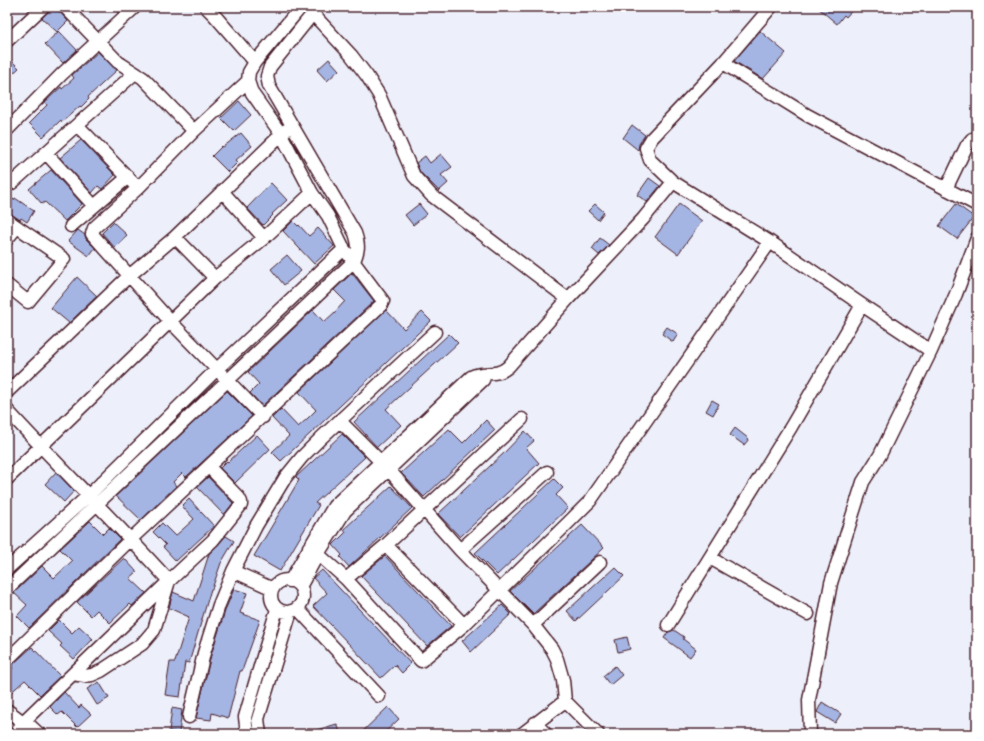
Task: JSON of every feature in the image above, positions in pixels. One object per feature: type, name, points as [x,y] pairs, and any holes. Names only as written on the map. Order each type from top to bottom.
[{"type":"street","points":[[7,41],[43,7]]},
{"type":"street","points":[[65,7],[118,62],[143,78],[194,131]]},
{"type":"street","points":[[7,130],[62,74],[135,7]]},
{"type":"street","points":[[206,7],[255,62]]},
{"type":"street","points":[[7,660],[132,539],[381,305],[383,301],[344,249],[328,216],[312,193],[281,134],[252,93],[248,81],[249,72],[255,62],[301,7]]},
{"type":"street","points":[[771,7],[722,64],[652,138],[646,148],[650,160],[673,182],[770,242],[931,351]]},
{"type":"street","points":[[7,569],[92,500],[227,380],[354,261],[358,252],[356,233],[269,86],[267,76],[270,67],[315,10],[367,76],[379,95],[414,176],[431,195],[568,299]]},
{"type":"street","points":[[722,64],[808,115],[977,205]]},
{"type":"street","points":[[12,183],[135,73]]},
{"type":"street","points":[[248,81],[194,131],[138,188],[94,228],[92,234],[170,321],[263,417]]},
{"type":"street","points":[[77,125],[138,188]]},
{"type":"street","points":[[7,392],[129,276],[175,237],[281,134],[292,126]]},
{"type":"street","points":[[946,189],[967,145],[972,139],[977,138]]},
{"type":"street","points":[[46,153],[94,206]]},
{"type":"street","points":[[71,226],[128,177]]},
{"type":"street","points":[[295,584],[314,551],[334,506],[385,466],[464,383],[477,374],[501,373],[508,367],[568,299],[644,218],[673,182]]},
{"type":"street","points":[[222,191],[264,238]]},
{"type":"street","points":[[7,479],[215,278],[264,238],[312,193]]},
{"type":"street","points":[[7,220],[64,259],[28,302],[7,285]]},
{"type":"street","points":[[7,239],[17,227]]},
{"type":"street","points":[[175,237],[215,278]]},
{"type":"street","points":[[810,734],[809,700],[830,583],[863,482],[880,455],[931,351],[956,294],[977,238]]},
{"type":"street","points":[[314,551],[346,579],[421,661],[464,625],[590,501],[770,242]]},
{"type":"street","points":[[7,589],[216,370],[344,249]]},
{"type":"street","points":[[668,625],[791,427],[862,305]]},
{"type":"street","points":[[190,717],[206,646],[219,605],[233,571],[256,526],[285,478],[302,457],[435,332]]},
{"type":"street","points":[[7,410],[92,500],[132,539],[169,580]]},
{"type":"street","points":[[346,579],[425,510],[522,419]]},
{"type":"street","points":[[340,421],[385,466],[460,550],[533,625],[552,649],[557,659],[563,680],[565,702],[598,734]]},
{"type":"street","points":[[16,734],[24,722],[169,580],[213,540],[241,505],[239,498],[209,467]]},
{"type":"street","points":[[460,550],[547,472]]},
{"type":"street","points":[[386,545],[464,625]]},
{"type":"street","points":[[710,558],[808,614]]},
{"type":"street","points":[[533,625],[600,562]]},
{"type":"street","points":[[233,571],[273,589]]},
{"type":"street","points":[[73,674],[85,676],[92,675],[101,671],[142,644],[154,630],[169,580]]},
{"type":"street","points":[[280,582],[295,584],[302,593],[303,599],[301,604],[294,610],[284,612],[277,609],[271,596],[273,589],[280,582]]},
{"type":"street","points":[[247,734],[245,717],[277,609]]},
{"type":"street","points":[[294,610],[379,696]]},
{"type":"street","points":[[260,734],[258,719],[294,610]]},
{"type":"street","points":[[522,734],[565,702]]},
{"type":"street","points":[[7,710],[39,734]]},
{"type":"street","points":[[535,724],[546,734]]},
{"type":"building","points":[[50,7],[55,7],[68,21],[57,32],[42,18],[48,12]]},
{"type":"building","points":[[817,7],[855,7],[846,17],[844,15],[837,24]]},
{"type":"building","points":[[59,31],[77,50],[63,63],[45,44]]},
{"type":"building","points":[[760,31],[786,53],[763,79],[734,61]]},
{"type":"building","points":[[98,52],[117,70],[88,97],[89,99],[81,107],[80,106],[62,122],[61,120],[43,137],[29,123],[47,105],[45,102],[61,87],[62,89],[74,78],[72,75]]},
{"type":"building","points":[[7,56],[19,68],[7,79]]},
{"type":"building","points":[[329,59],[339,70],[327,81],[317,70]]},
{"type":"building","points":[[239,101],[251,115],[234,131],[221,118]]},
{"type":"building","points":[[632,125],[645,135],[639,144],[638,150],[623,138]]},
{"type":"building","points":[[241,133],[252,146],[236,160],[238,162],[228,172],[212,156],[222,146],[223,147]]},
{"type":"building","points":[[81,140],[115,175],[102,189],[98,186],[92,193],[60,158]]},
{"type":"building","points":[[441,154],[452,167],[441,175],[448,183],[439,191],[420,172],[416,163],[425,156],[430,163]]},
{"type":"building","points":[[51,170],[82,204],[65,221],[45,202],[42,204],[29,189]]},
{"type":"building","points":[[649,178],[660,186],[647,202],[637,195]]},
{"type":"building","points":[[271,183],[287,200],[263,225],[247,208]]},
{"type":"building","points":[[7,195],[14,200],[15,198],[34,211],[27,222],[21,218],[20,220],[7,211]]},
{"type":"building","points":[[419,204],[427,214],[413,225],[405,215]]},
{"type":"building","points":[[595,204],[604,212],[598,220],[588,211]]},
{"type":"building","points":[[679,204],[702,221],[678,254],[655,237]]},
{"type":"building","points":[[956,204],[974,217],[957,239],[939,226]]},
{"type":"building","points":[[293,221],[309,236],[318,228],[334,246],[314,264],[283,231]]},
{"type":"building","points":[[113,222],[127,235],[115,248],[102,233]]},
{"type":"building","points":[[78,230],[85,235],[86,239],[95,248],[89,256],[68,241]]},
{"type":"building","points":[[600,238],[609,245],[599,255],[592,249]]},
{"type":"building","points":[[287,255],[301,271],[284,285],[271,269]]},
{"type":"building","points":[[352,273],[374,301],[262,406],[250,393],[259,384],[248,372],[313,310],[324,322],[335,312],[345,301],[334,290]]},
{"type":"building","points":[[77,277],[97,296],[69,323],[51,308]]},
{"type":"building","points":[[386,310],[404,329],[422,312],[431,321],[281,461],[272,452],[289,436],[272,418],[281,409],[298,427],[308,418],[316,410],[299,392]]},
{"type":"building","points":[[667,327],[678,334],[673,342],[662,334]]},
{"type":"building","points":[[449,334],[458,343],[386,409],[401,425],[377,447],[354,422]]},
{"type":"building","points":[[227,391],[252,416],[186,477],[182,473],[173,482],[176,486],[141,520],[116,496]]},
{"type":"building","points":[[712,400],[719,404],[713,415],[706,411]]},
{"type":"building","points":[[486,420],[495,430],[424,497],[401,473],[449,429],[463,443]]},
{"type":"building","points":[[735,428],[749,439],[744,445],[730,435]]},
{"type":"building","points":[[525,431],[534,441],[526,448],[539,463],[460,537],[438,514],[503,454]]},
{"type":"building","points":[[342,434],[365,457],[315,503],[319,505],[280,571],[254,556],[299,480],[296,477]]},
{"type":"building","points":[[257,435],[270,449],[235,483],[220,468]]},
{"type":"building","points":[[56,472],[74,491],[64,502],[45,484]]},
{"type":"building","points":[[208,477],[233,503],[224,515],[197,487]]},
{"type":"building","points":[[554,479],[563,488],[556,495],[568,508],[497,575],[475,553]]},
{"type":"building","points":[[391,486],[412,508],[349,567],[340,557],[342,555],[333,545],[346,532],[344,529]]},
{"type":"building","points":[[189,499],[214,526],[176,561],[163,547],[166,545],[153,532],[162,523],[175,536],[194,519],[182,506]]},
{"type":"building","points":[[90,521],[103,534],[109,528],[120,539],[29,628],[17,616],[27,605],[14,593],[42,566],[54,578],[72,561],[60,549]]},
{"type":"building","points":[[582,525],[604,548],[533,614],[510,591]]},
{"type":"building","points":[[226,536],[234,541],[221,563],[211,589],[189,663],[185,662],[180,697],[165,695],[170,662],[175,662],[189,617],[169,608],[173,592],[194,601],[209,554]]},
{"type":"building","points":[[385,556],[451,626],[427,646],[361,576]]},
{"type":"building","points":[[124,558],[137,572],[130,578],[146,593],[132,606],[130,604],[110,623],[97,610],[91,616],[77,602]]},
{"type":"building","points":[[615,567],[624,576],[576,621],[567,611]]},
{"type":"building","points":[[322,570],[411,664],[402,673],[395,665],[381,678],[313,606],[327,593],[313,578]]},
{"type":"building","points":[[234,589],[247,593],[240,613],[260,620],[242,671],[240,671],[228,718],[212,713],[211,720],[196,718],[211,655],[226,608]]},
{"type":"building","points":[[502,605],[511,614],[471,652],[462,641]]},
{"type":"building","points":[[59,620],[72,633],[79,626],[93,639],[74,659],[60,646],[62,644],[48,631]]},
{"type":"building","points":[[674,630],[684,637],[683,639],[696,649],[690,657],[664,638],[668,632]]},
{"type":"building","points":[[627,637],[630,649],[618,652],[615,640]]},
{"type":"building","points":[[32,647],[60,676],[40,695],[25,680],[7,696],[7,673],[13,668],[11,666]]},
{"type":"building","points":[[615,666],[622,675],[610,685],[603,676]]},
{"type":"building","points":[[99,682],[109,698],[97,705],[87,689]]},
{"type":"building","points":[[64,692],[79,708],[81,705],[91,714],[77,727],[62,712],[58,715],[50,707]]},
{"type":"building","points":[[822,702],[841,714],[835,723],[817,712]]},
{"type":"building","points":[[388,707],[399,719],[383,734],[360,734]]},
{"type":"building","points":[[172,708],[182,710],[179,733],[169,731]]},
{"type":"building","points":[[337,724],[341,734],[309,734],[309,732]]}]
